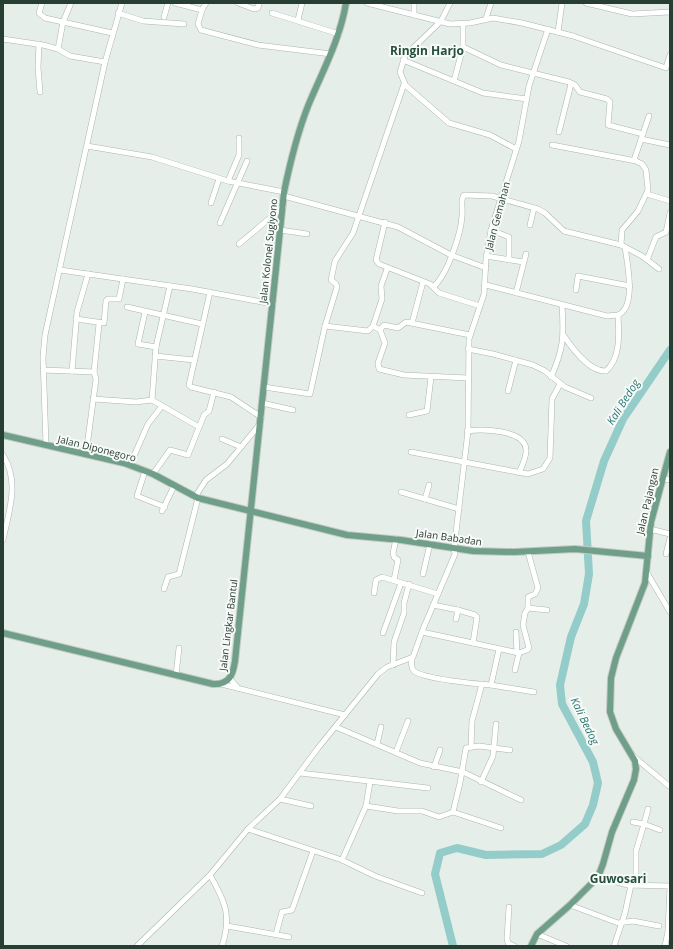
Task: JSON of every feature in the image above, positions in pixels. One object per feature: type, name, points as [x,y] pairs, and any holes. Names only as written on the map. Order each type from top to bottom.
[{"type":"main road","name":"Jalan Kolonel Sugiyono","points":[[251,511],[284,194],[298,136],[308,106],[339,34],[346,3]]},
{"type":"main road","name":"Jalan Diponegoro","points":[[3,435],[130,465],[154,474],[196,498],[251,511]]},
{"type":"main road","name":"Jalan Pajangan","points":[[633,756],[612,721],[609,708],[610,690],[616,658],[638,602],[647,573],[650,530],[662,478],[670,452]]},
{"type":"main road","name":"Jalan Babadan","points":[[251,511],[353,536],[396,539],[454,549],[484,552],[528,552],[575,549],[648,556]]},
{"type":"main road","name":"Jalan Lingkar Bantul","points":[[3,634],[212,684],[221,684],[230,679],[235,661],[251,511]]},
{"type":"main road","points":[[531,946],[537,934],[570,905],[598,877],[612,832],[634,780],[636,766],[633,756]]},
{"type":"street","points":[[42,3],[39,12],[42,17],[112,33]]},
{"type":"street","points":[[58,49],[63,22],[71,3]]},
{"type":"street","points":[[46,445],[43,370],[45,335],[105,62],[112,33],[122,3]]},
{"type":"street","points":[[164,17],[168,3]]},
{"type":"street","points":[[178,3],[186,4],[202,10]]},
{"type":"street","points":[[206,3],[202,10],[198,24],[201,30],[258,45],[331,54]]},
{"type":"street","points":[[238,3],[256,9],[260,3]]},
{"type":"street","points":[[298,20],[302,3]]},
{"type":"street","points":[[367,3],[450,24],[463,24],[486,18],[500,19],[558,32],[668,68],[670,55]]},
{"type":"street","points":[[414,3],[414,15]]},
{"type":"street","points":[[450,3],[440,21],[403,60],[400,72],[405,84],[440,117],[449,123],[490,135],[516,149]]},
{"type":"street","points":[[486,18],[491,3]]},
{"type":"street","points":[[558,32],[562,3]]},
{"type":"street","points":[[586,3],[632,14],[670,12]]},
{"type":"street","points":[[118,13],[143,22],[184,24]]},
{"type":"street","points":[[272,13],[339,34]]},
{"type":"street","points":[[454,81],[462,47],[463,24]]},
{"type":"street","name":"Jalan Gemahan","points":[[412,659],[415,655],[422,632],[455,554],[454,549],[468,431],[468,349],[470,335],[486,285],[486,256],[492,230],[516,149],[533,74],[548,30]]},
{"type":"street","points":[[3,39],[39,44],[58,49],[73,57],[105,62]]},
{"type":"street","points":[[39,44],[38,67],[40,92]]},
{"type":"street","points":[[462,47],[501,65],[575,85],[583,93],[610,100],[608,124],[670,145]]},
{"type":"street","points":[[403,60],[483,93],[527,99]]},
{"type":"street","points":[[264,387],[309,395],[325,326],[337,287],[337,284],[331,280],[335,261],[353,233],[405,84]]},
{"type":"street","points":[[559,132],[571,84]]},
{"type":"street","points":[[634,160],[649,116]]},
{"type":"street","points":[[228,181],[240,154],[239,138]]},
{"type":"street","points":[[486,285],[607,316],[618,315],[624,310],[630,286],[623,246],[622,230],[638,211],[647,194],[649,183],[647,172],[642,164],[634,160],[552,145]]},
{"type":"street","points":[[87,146],[153,157],[238,184],[284,194],[358,216],[385,222],[398,226],[451,255],[486,268]]},
{"type":"street","points":[[220,223],[247,161]]},
{"type":"street","points":[[211,203],[219,178]]},
{"type":"street","points":[[647,194],[670,201]]},
{"type":"street","points":[[433,287],[441,279],[451,255],[462,217],[463,195],[501,198],[534,208],[545,213],[564,231],[623,246],[659,269]]},
{"type":"street","points":[[239,244],[282,207]]},
{"type":"street","points":[[530,225],[534,208]]},
{"type":"street","points":[[647,260],[656,238],[666,232],[670,214]]},
{"type":"street","points":[[385,222],[376,260],[379,264],[387,269],[423,282],[433,287],[437,292],[480,306]]},
{"type":"street","points":[[280,230],[307,234]]},
{"type":"street","points":[[492,230],[509,238],[509,260]]},
{"type":"street","points":[[516,293],[526,254]]},
{"type":"street","points":[[486,256],[523,262]]},
{"type":"street","points":[[325,326],[368,331],[373,326],[382,299],[381,286],[387,269]]},
{"type":"street","points":[[60,270],[210,292],[273,304]]},
{"type":"street","points":[[72,371],[76,319],[88,274]]},
{"type":"street","points":[[576,290],[577,276],[630,286]]},
{"type":"street","points":[[76,319],[99,324],[104,322],[106,300],[119,299],[123,279]]},
{"type":"street","points":[[412,323],[423,282]]},
{"type":"street","points":[[152,400],[156,347],[170,286]]},
{"type":"street","points":[[164,589],[169,575],[176,576],[179,574],[196,498],[206,480],[227,464],[261,420],[236,400],[214,392],[189,387],[210,292]]},
{"type":"street","points":[[551,377],[560,355],[564,336],[562,305]]},
{"type":"street","points":[[127,308],[202,324]]},
{"type":"street","points":[[145,312],[138,344],[156,347]]},
{"type":"street","points":[[564,336],[580,357],[599,370],[606,371],[613,361],[617,348],[618,315]]},
{"type":"street","points":[[380,330],[384,324],[398,328],[402,323],[412,323],[470,335]]},
{"type":"street","points":[[86,454],[96,377],[94,372],[99,324]]},
{"type":"street","points":[[373,326],[380,330],[385,343],[378,362],[379,369],[396,374],[468,378]]},
{"type":"street","points":[[468,349],[516,360],[545,371],[560,384],[591,398]]},
{"type":"street","points":[[155,356],[194,360]]},
{"type":"street","points":[[508,391],[516,360]]},
{"type":"street","points":[[545,371],[555,368]]},
{"type":"street","points":[[43,370],[94,372]]},
{"type":"street","points":[[409,415],[427,411],[431,377]]},
{"type":"street","points":[[411,452],[519,473],[536,472],[548,463],[551,449],[552,399],[560,384]]},
{"type":"street","points":[[154,474],[170,450],[188,455],[204,415],[208,411],[214,392]]},
{"type":"street","points":[[93,399],[136,402],[152,400],[199,427]]},
{"type":"street","points":[[262,403],[293,410]]},
{"type":"street","points":[[130,465],[146,428],[162,406]]},
{"type":"street","points":[[468,431],[483,430],[506,433],[523,442],[526,447],[526,453],[519,473]]},
{"type":"street","points":[[222,439],[241,447]]},
{"type":"street","points":[[3,455],[10,469],[13,496],[3,540]]},
{"type":"street","points":[[145,471],[137,496],[164,509],[174,486]]},
{"type":"street","points":[[662,478],[670,480]]},
{"type":"street","points":[[425,499],[429,485]]},
{"type":"street","points":[[401,492],[459,509]]},
{"type":"street","points":[[650,530],[670,534]]},
{"type":"street","points":[[666,554],[670,538]]},
{"type":"street","points":[[394,580],[398,560],[394,557],[393,553],[396,539]]},
{"type":"street","points":[[423,574],[430,544]]},
{"type":"street","points":[[422,632],[518,653],[528,648],[523,625],[525,612],[528,608],[528,597],[535,594],[538,588],[528,552]]},
{"type":"street","points":[[647,573],[670,612]]},
{"type":"street","points":[[374,592],[378,578],[385,577],[438,594]]},
{"type":"street","points":[[383,633],[401,583]]},
{"type":"street","points":[[393,665],[394,642],[404,613],[404,603],[409,584]]},
{"type":"street","points":[[433,605],[475,615],[477,617],[473,643]]},
{"type":"street","points":[[528,608],[547,610]]},
{"type":"street","points":[[456,619],[458,610]]},
{"type":"street","points":[[515,670],[518,653],[516,632]]},
{"type":"street","points":[[176,675],[179,648]]},
{"type":"street","points":[[491,685],[499,649]]},
{"type":"street","points":[[137,946],[210,875],[248,829],[280,799],[378,674],[393,665],[412,659],[412,668],[414,671],[431,677],[534,692]]},
{"type":"street","points":[[230,679],[238,688]]},
{"type":"street","points":[[221,684],[345,715]]},
{"type":"street","points":[[471,746],[472,721],[482,684]]},
{"type":"street","points":[[396,752],[408,721]]},
{"type":"street","points":[[481,782],[492,760],[496,724]]},
{"type":"street","points":[[336,727],[420,763],[463,772],[521,800]]},
{"type":"street","points":[[377,744],[381,727]]},
{"type":"street","points":[[453,812],[463,772],[465,750],[471,746],[494,747],[510,750]]},
{"type":"street","points":[[434,767],[440,750]]},
{"type":"street","points":[[633,756],[640,760],[669,786]]},
{"type":"street","points":[[300,773],[428,788]]},
{"type":"street","points":[[342,860],[366,806],[370,782]]},
{"type":"street","points":[[280,799],[311,806]]},
{"type":"street","points":[[366,806],[398,811],[422,811],[439,818],[453,812],[501,828]]},
{"type":"street","points":[[614,946],[634,885],[636,851],[648,809]]},
{"type":"street","points":[[633,822],[644,824],[660,830]]},
{"type":"street","points":[[248,829],[342,860],[375,876],[422,893]]},
{"type":"street","points":[[276,934],[282,912],[292,910],[313,851]]},
{"type":"street","points":[[210,875],[224,904],[227,926],[222,946]]},
{"type":"street","points":[[598,877],[634,885],[670,886],[668,931],[665,946]]},
{"type":"street","points":[[570,905],[621,923],[633,921],[659,926]]},
{"type":"street","points":[[505,946],[507,939],[509,907]]},
{"type":"street","points":[[227,926],[289,937]]},
{"type":"street","points":[[537,934],[566,946]]},
{"type":"street","points":[[507,939],[508,943],[514,946]]},
{"type":"waterway","name":"Kali Bedog","points":[[453,946],[435,874],[440,853],[457,848],[486,855],[542,854],[561,845],[585,824],[593,805],[598,783],[593,762],[562,704],[560,685],[571,637],[584,604],[589,574],[586,521],[604,461],[623,419],[670,350]]},
{"type":"district","name":"Ringin Harjo","points":[[427,51]]},
{"type":"district","name":"Guwosari","points":[[618,879]]}]
